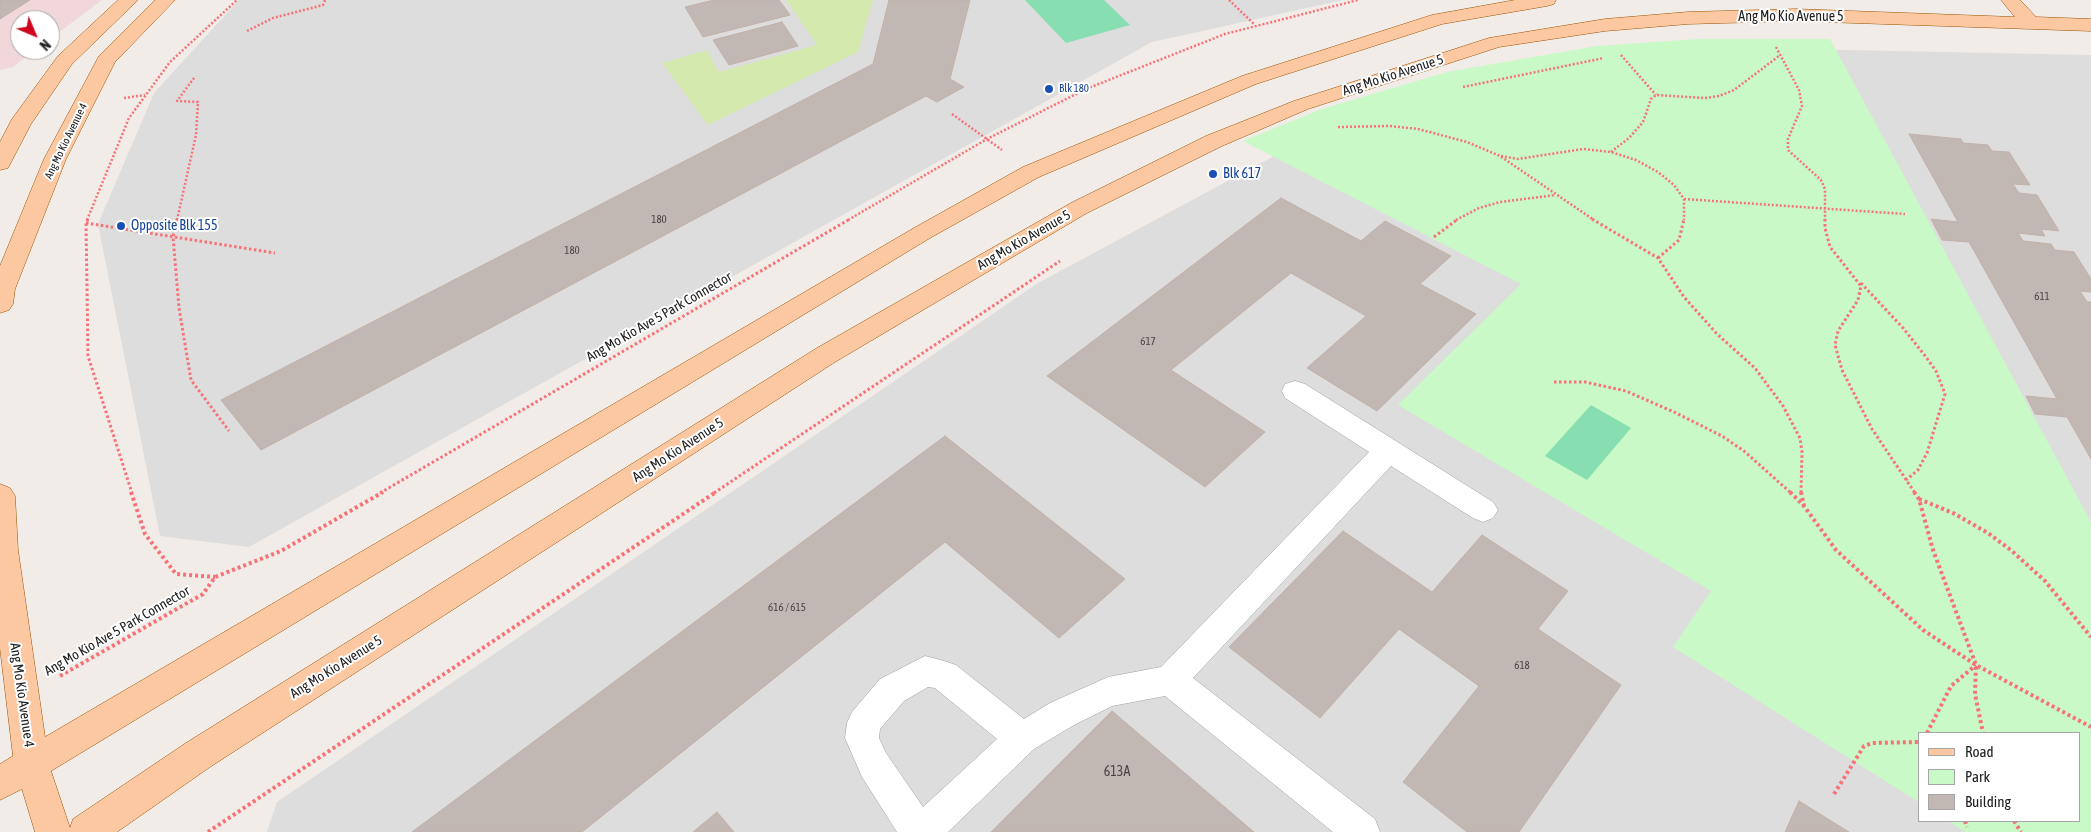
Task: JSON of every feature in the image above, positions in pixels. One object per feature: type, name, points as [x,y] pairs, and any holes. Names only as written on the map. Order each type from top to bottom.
[{"type":"main road","points":[[0,163],[20,124],[65,60],[129,0]]},
{"type":"main road","name":"Ang Mo Kio Avenue 4","points":[[0,304],[3,289],[55,159],[106,60],[166,0]]},
{"type":"main road","points":[[0,782],[32,765],[922,233],[1031,172],[1249,80],[1439,19],[1547,0]]},
{"type":"main road","points":[[1969,0],[1988,22]]},
{"type":"main road","points":[[2010,0],[2031,23]]},
{"type":"main road","name":"Ang Mo Kio Avenue 5","points":[[86,832],[198,755],[826,355],[1079,208],[1214,141],[1301,105],[1496,42],[1605,25],[1688,18],[1795,15],[2091,25]]},
{"type":"main road","name":"Ang Mo Kio Avenue 4","points":[[0,496],[2,550],[15,648],[24,696],[32,765],[54,832]]},
{"type":"lane","points":[[1295,392],[1483,510]]},
{"type":"lane","points":[[1022,738],[944,676],[925,671],[892,690],[864,723],[862,738],[874,765],[920,832],[1022,738],[1062,714],[1108,692],[1170,680],[1389,450]]},
{"type":"lane","points":[[1170,680],[1362,832]]},
{"type":"path","points":[[216,577],[176,574],[145,534],[88,356],[86,223],[129,118],[170,62],[237,0]]},
{"type":"path","points":[[247,31],[273,18],[323,5],[325,0]]},
{"type":"path","points":[[1229,0],[1256,26]]},
{"type":"path","name":"Ang Mo Kio Ave 5 Park Connector","points":[[24,696],[203,594],[216,577],[280,551],[987,140],[1086,89],[1225,34],[1358,0]]},
{"type":"path","points":[[1784,44],[1774,44],[1799,90],[1802,106],[1788,140],[1788,150],[1821,180],[1825,189],[1825,228],[1830,246],[1857,279],[1903,328],[1936,371],[1942,383],[1945,394],[1927,453],[1918,470],[1906,480]]},
{"type":"path","points":[[1454,88],[1631,54]]},
{"type":"path","points":[[1621,55],[1656,95]]},
{"type":"path","points":[[1611,152],[1629,138],[1642,122],[1651,99],[1656,95],[1705,98],[1719,96],[1740,86],[1779,56]]},
{"type":"path","points":[[194,78],[177,101],[198,102],[196,135],[173,237],[179,308],[191,380],[229,432]]},
{"type":"path","points":[[952,114],[987,140]]},
{"type":"path","points":[[1351,121],[1332,127],[1390,126],[1418,128],[1467,142],[1500,156],[1555,194],[1658,258],[1684,297],[1717,334],[1754,368],[1784,406],[1800,438],[1802,452],[1801,491],[1804,506]]},
{"type":"path","points":[[1500,156],[1518,159],[1583,149],[1611,152],[1636,160],[1658,172],[1674,185],[1684,199],[1685,213],[1684,227],[1679,240],[1658,258]]},
{"type":"path","points":[[1434,237],[1454,221],[1479,208],[1517,199],[1555,194]]},
{"type":"path","points":[[1684,199],[1905,214]]},
{"type":"path","points":[[86,223],[275,254]]},
{"type":"path","points":[[208,832],[1064,258]]},
{"type":"path","points":[[1857,279],[1861,286],[1861,292],[1858,300],[1838,330],[1835,346],[1842,370],[1872,430],[1919,499],[1933,550],[1976,665],[1975,694],[1983,732]]},
{"type":"path","points":[[1554,382],[1585,382],[1618,389],[1650,400],[1722,436],[1744,451],[1778,480],[1804,506],[1836,550],[1923,630],[1976,665],[2091,727]]},
{"type":"path","points":[[1919,499],[1954,513],[1988,533],[2012,551],[2045,581],[2091,637]]},
{"type":"path","points":[[1928,732],[1952,686],[1976,665]]},
{"type":"path","points":[[1834,794],[1864,746],[1872,743],[1918,742]]},
{"type":"path","points":[[1966,822],[1968,826]]},
{"type":"shaded area","points":[[0,0],[102,0],[60,32],[60,10],[10,10],[10,60],[22,60],[13,67],[0,70]]},
{"type":"shaded area","points":[[239,0],[1343,0],[1152,42],[249,547],[160,536],[98,224],[154,93]]},
{"type":"shaded area","points":[[1796,49],[2091,55],[2091,650]]},
{"type":"shaded area","points":[[1315,134],[1645,302],[1942,732],[1918,732],[1918,822],[2081,821],[2091,825],[2091,832],[267,832],[277,802],[1038,283]]},
{"type":"green space","points":[[786,0],[873,0],[858,52],[708,125],[662,63],[707,50],[719,72],[817,45]]},
{"type":"green space","points":[[1025,0],[1104,0],[1130,25],[1066,43]]},
{"type":"green space","points":[[1699,39],[1830,39],[2091,522],[2091,832],[1966,832],[1950,822],[2081,822],[2081,732],[1918,732],[1918,802],[1673,647],[1711,591],[1398,405],[1521,284],[1243,141],[1322,109],[1447,72],[1597,46]]},
{"type":"green space","points":[[1591,405],[1631,428],[1587,480],[1545,456]]},
{"type":"building","points":[[0,0],[30,0],[14,10],[10,10],[10,13],[0,19]]},
{"type":"building","points":[[714,0],[779,0],[790,15],[703,37],[685,7]]},
{"type":"building","points":[[889,0],[970,0],[950,79],[964,87],[937,102],[926,96],[261,450],[221,400],[873,64]]},
{"type":"building","points":[[782,22],[798,46],[729,65],[713,40]]},
{"type":"building","points":[[1909,134],[1961,139],[1963,143],[1988,145],[1992,151],[2009,152],[2030,185],[2013,184],[2019,193],[2037,195],[2059,231],[2041,229],[2045,236],[2018,233],[2023,241],[2051,244],[2055,250],[2074,252],[2091,279],[2091,292],[2080,291],[2087,302],[2091,302],[2091,459],[2067,417],[2035,414],[2026,396],[2057,399],[1969,242],[1942,240],[1931,219],[1958,222]]},
{"type":"building","points":[[1281,198],[1361,241],[1385,221],[1451,256],[1420,284],[1476,314],[1377,411],[1307,368],[1366,316],[1291,273],[1171,370],[1265,432],[1205,487],[1047,376]]},
{"type":"building","points":[[945,436],[1125,579],[1059,638],[945,542],[582,832],[412,832]]},
{"type":"building","points":[[1343,531],[1432,592],[1482,535],[1568,591],[1538,629],[1621,685],[1519,832],[1467,832],[1403,782],[1479,686],[1399,629],[1320,718],[1229,647]]},
{"type":"building","points":[[1112,711],[1254,832],[991,832]]},
{"type":"building","points":[[1799,801],[1849,832],[1785,832]]},
{"type":"building","points":[[717,812],[734,832],[693,832]]},
{"type":"place","name":"Blk 180","points":[[1049,89]]},
{"type":"place","name":"Blk 617","points":[[1213,174]]},
{"type":"place","name":"Opposite Blk 155","points":[[121,226]]}]
